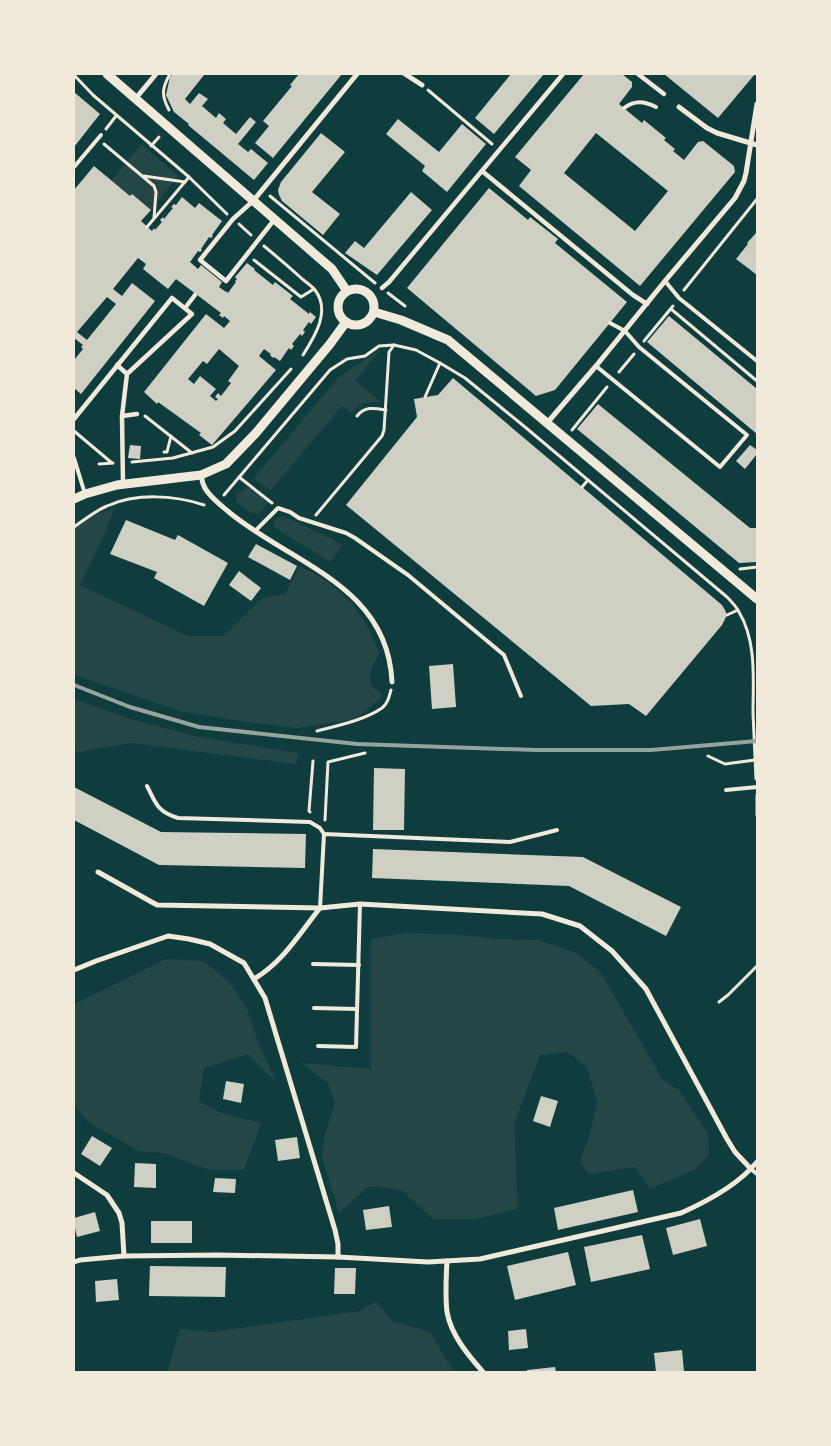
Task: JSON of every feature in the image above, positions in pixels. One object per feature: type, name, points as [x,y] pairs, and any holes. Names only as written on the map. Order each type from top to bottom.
[{"type":"street","points":[[107,74],[332,269],[347,291]]},
{"type":"street","points":[[136,98],[156,74]]},
{"type":"street","points":[[275,219],[258,240],[249,256],[226,281],[200,260],[233,219],[254,200],[356,74]]},
{"type":"street","points":[[405,74],[422,85]]},
{"type":"street","points":[[382,288],[563,74]]},
{"type":"street","points":[[638,74],[664,94]]},
{"type":"street","points":[[546,424],[735,198],[746,173],[757,104]]},
{"type":"street","points":[[679,107],[707,128],[757,145]]},
{"type":"street","points":[[482,171],[633,295],[647,304]]},
{"type":"street","points":[[352,289],[365,291],[373,300],[374,312],[368,322],[351,325],[339,313],[339,301],[347,291],[352,289]]},
{"type":"street","points":[[185,308],[195,295]]},
{"type":"street","points":[[74,419],[172,298],[192,314],[127,374],[122,416],[123,484]]},
{"type":"street","points":[[374,312],[402,320],[448,340],[757,599]]},
{"type":"street","points":[[74,499],[85,494],[123,484],[201,475],[226,464],[256,434],[346,322]]},
{"type":"street","points":[[117,365],[127,374]]},
{"type":"street","points":[[122,416],[137,414]]},
{"type":"street","points":[[201,475],[204,487],[217,502],[255,532],[328,576],[360,605],[372,619],[386,646],[391,666],[392,682]]},
{"type":"street","points":[[98,872],[157,905],[320,908],[360,904],[542,914],[580,926],[612,952],[646,989],[727,1139],[751,1169]]},
{"type":"street","points":[[254,979],[263,974],[286,953],[320,908]]},
{"type":"street","points":[[74,970],[168,936],[210,944],[244,963],[265,998],[330,1211],[338,1244],[338,1257]]},
{"type":"street","points":[[74,1262],[124,1256],[218,1255],[338,1257],[428,1262],[480,1259],[681,1213],[719,1193],[751,1169],[757,1162]]},
{"type":"street","points":[[74,1173],[107,1195],[119,1213],[122,1223],[124,1256]]},
{"type":"street","points":[[447,1261],[446,1301],[448,1315],[465,1350],[483,1372]]},
{"type":"lane","points":[[624,108],[636,102],[656,107]]},
{"type":"lane","points":[[74,167],[99,137]]},
{"type":"lane","points":[[665,281],[679,298],[757,361]]},
{"type":"lane","points":[[596,366],[720,467],[747,434],[639,348],[625,331],[610,323]]},
{"type":"lane","points":[[74,458],[85,494]]},
{"type":"lane","points":[[255,532],[278,508],[290,512],[299,518],[335,529],[355,538],[408,575],[504,655],[521,696]]},
{"type":"lane","points":[[147,786],[160,809],[178,818],[310,822],[320,828],[324,834],[320,908]]},
{"type":"lane","points":[[726,790],[757,787]]},
{"type":"lane","points":[[324,834],[510,842],[557,830]]},
{"type":"lane","points":[[318,1046],[356,1047],[360,904]]},
{"type":"lane","points":[[314,964],[358,965]]},
{"type":"lane","points":[[314,1008],[357,1009]]},
{"type":"lane","points":[[751,1169],[757,1174]]},
{"type":"path","points":[[170,74],[165,84],[163,96],[171,114]]},
{"type":"path","points":[[74,75],[116,116],[314,289],[320,299],[322,310],[320,323],[315,336],[301,358]]},
{"type":"path","points":[[422,85],[500,150]]},
{"type":"path","points":[[116,116],[99,137],[152,183],[156,189],[154,218]]},
{"type":"path","points":[[151,146],[158,137]]},
{"type":"path","points":[[143,176],[185,182]]},
{"type":"path","points":[[147,227],[188,177]]},
{"type":"path","points":[[268,194],[405,306]]},
{"type":"path","points":[[684,290],[757,199]]},
{"type":"path","points":[[249,256],[301,297],[314,289]]},
{"type":"path","points":[[571,430],[671,309],[757,380]]},
{"type":"path","points":[[313,522],[315,516],[378,442],[384,430],[389,352],[394,345]]},
{"type":"path","points":[[74,527],[96,512],[118,502],[141,498],[173,498],[187,500],[212,508],[330,370],[347,359],[364,356],[379,346],[394,345],[416,350],[465,378],[727,596],[738,610],[744,621],[751,646],[755,760],[725,764],[708,756]]},
{"type":"path","points":[[425,397],[440,363]]},
{"type":"path","points":[[98,464],[173,458],[213,447],[231,434],[295,364]]},
{"type":"path","points":[[356,416],[364,409],[386,410]]},
{"type":"path","points":[[137,414],[146,416],[192,453]]},
{"type":"path","points":[[74,431],[113,463]]},
{"type":"path","points":[[164,452],[167,452],[171,436]]},
{"type":"path","points":[[239,477],[278,508]]},
{"type":"path","points":[[582,487],[588,480]]},
{"type":"path","points":[[727,615],[738,610]]},
{"type":"path","points":[[317,730],[355,720],[382,707],[389,700],[392,682]]},
{"type":"path","points":[[319,821],[324,826],[328,762],[365,753]]},
{"type":"path","points":[[313,761],[309,811],[314,816]]},
{"type":"path","points":[[719,1002],[757,966]]},
{"type":"shaded area","points":[[141,144],[178,176],[151,210],[132,194],[130,196],[111,181]]},
{"type":"shaded area","points":[[381,349],[355,381],[381,402],[360,404],[352,413],[342,406],[271,490],[253,479],[339,377]]},
{"type":"shaded area","points":[[246,488],[251,488],[269,502],[259,513],[249,512],[237,502],[236,494]]},
{"type":"shaded area","points":[[114,508],[106,531],[80,585],[187,636],[223,636],[263,598],[285,594],[300,566],[326,580],[353,605],[366,624],[380,653],[374,663],[370,680],[375,689],[381,692],[381,698],[363,713],[350,720],[297,728],[183,712],[74,675],[74,525],[86,518]]},
{"type":"shaded area","points":[[284,516],[343,545],[330,562],[274,527],[277,518]]},
{"type":"shaded area","points":[[74,699],[128,718],[198,737],[298,753],[296,764],[131,743],[74,753]]},
{"type":"shaded area","points":[[405,933],[539,940],[577,953],[601,973],[663,1080],[679,1090],[708,1134],[709,1155],[694,1170],[650,1189],[635,1167],[588,1174],[580,1161],[590,1134],[597,1101],[587,1068],[568,1052],[540,1055],[515,1122],[517,1209],[476,1219],[433,1219],[402,1190],[369,1186],[339,1213],[322,1158],[325,1135],[335,1103],[328,1083],[301,1063],[371,1069],[371,939]]},
{"type":"shaded area","points":[[166,959],[203,961],[229,982],[247,1009],[258,1042],[276,1082],[248,1054],[204,1068],[199,1101],[221,1113],[261,1123],[244,1170],[210,1170],[163,1153],[139,1151],[89,1123],[74,1105],[74,1004]]},
{"type":"shaded area","points":[[376,1301],[392,1321],[430,1332],[454,1372],[167,1372],[180,1329],[212,1332],[360,1311]]},
{"type":"building","points":[[173,74],[203,74],[185,99],[190,104],[199,93],[208,99],[202,106],[216,118],[219,113],[226,119],[223,123],[236,134],[250,117],[256,122],[238,144],[248,152],[251,149],[268,163],[254,180],[174,112],[166,95],[170,77]]},
{"type":"building","points":[[299,74],[342,74],[273,158],[255,143],[269,126],[263,121],[292,86],[290,85]]},
{"type":"building","points":[[511,74],[544,74],[494,134],[475,118]]},
{"type":"building","points":[[584,74],[622,74],[632,82],[632,87],[619,104],[642,123],[644,120],[666,138],[664,140],[675,149],[673,151],[684,160],[698,142],[703,141],[734,166],[735,172],[640,286],[519,186],[531,170],[515,157]],"holes":[[[596,133],[668,191],[635,231],[564,173]]]},
{"type":"building","points":[[664,74],[755,74],[718,118]]},
{"type":"building","points":[[74,92],[100,114],[74,147]]},
{"type":"building","points":[[398,119],[439,152],[462,124],[486,144],[447,192],[422,171],[425,166],[386,134]]},
{"type":"building","points":[[321,133],[345,152],[312,192],[340,214],[323,235],[282,201],[278,190],[281,182]]},
{"type":"building","points":[[94,166],[130,196],[132,194],[151,210],[141,221],[152,231],[162,222],[160,220],[163,217],[164,219],[173,208],[171,207],[174,204],[176,205],[182,197],[195,208],[199,203],[222,221],[213,236],[209,237],[202,250],[198,251],[190,262],[198,269],[201,265],[222,282],[219,287],[228,293],[236,282],[237,279],[235,277],[247,263],[273,285],[275,282],[293,296],[290,299],[309,314],[310,312],[316,317],[311,324],[309,322],[303,330],[305,332],[302,336],[300,334],[292,344],[294,346],[291,350],[289,348],[280,361],[273,358],[264,349],[259,356],[276,370],[212,445],[199,435],[201,433],[158,402],[157,404],[144,392],[206,314],[224,328],[230,321],[224,316],[223,318],[219,315],[221,313],[176,279],[168,289],[143,269],[146,264],[138,258],[113,289],[122,296],[132,283],[155,301],[81,394],[74,388],[74,360],[83,349],[81,347],[83,345],[74,338],[74,190]],"holes":[[[107,297],[116,304],[87,340],[77,332]],[[219,349],[239,366],[228,381],[231,383],[221,396],[218,393],[215,397],[218,399],[216,401],[210,396],[216,389],[200,376],[194,384],[188,379],[203,361],[207,364]]]},
{"type":"building","points":[[489,188],[528,220],[530,217],[558,239],[555,243],[627,302],[555,390],[536,396],[407,288]]},
{"type":"building","points":[[411,192],[432,210],[377,275],[345,253],[355,241],[364,248]]},
{"type":"building","points":[[757,232],[757,275],[736,259]]},
{"type":"building","points":[[669,316],[757,389],[757,434],[647,342]]},
{"type":"building","points":[[453,378],[722,605],[725,610],[727,615],[722,625],[646,716],[629,704],[591,706],[346,505],[417,417],[414,399],[438,395]]},
{"type":"building","points":[[598,404],[750,528],[757,528],[757,562],[739,563],[577,429]]},
{"type":"building","points":[[130,445],[141,446],[140,459],[128,458]]},
{"type":"building","points":[[750,445],[757,450],[757,454],[745,469],[736,461]]},
{"type":"building","points":[[126,520],[175,540],[178,535],[228,563],[204,606],[154,578],[157,572],[110,554]]},
{"type":"building","points":[[256,544],[297,566],[290,580],[248,557]]},
{"type":"building","points":[[239,571],[261,588],[251,601],[229,585]]},
{"type":"building","points":[[453,664],[456,707],[432,709],[429,666]]},
{"type":"building","points":[[374,768],[405,769],[404,830],[373,830]]},
{"type":"building","points":[[74,787],[161,832],[306,834],[305,868],[159,865],[74,820]]},
{"type":"building","points":[[373,849],[583,857],[681,907],[666,936],[569,886],[372,878]]},
{"type":"building","points":[[226,1081],[244,1084],[241,1103],[223,1099]]},
{"type":"building","points":[[541,1096],[558,1101],[550,1127],[533,1121]]},
{"type":"building","points":[[92,1136],[112,1148],[100,1166],[81,1154]]},
{"type":"building","points":[[297,1137],[300,1158],[278,1161],[275,1140]]},
{"type":"building","points":[[135,1163],[156,1164],[156,1188],[134,1187]]},
{"type":"building","points":[[215,1178],[236,1179],[235,1193],[213,1192]]},
{"type":"building","points":[[633,1190],[638,1212],[558,1230],[554,1208]]},
{"type":"building","points":[[389,1206],[392,1227],[366,1230],[363,1210]]},
{"type":"building","points":[[95,1212],[100,1231],[77,1237],[74,1218]]},
{"type":"building","points":[[700,1219],[707,1246],[673,1255],[666,1228]]},
{"type":"building","points":[[151,1221],[192,1221],[192,1243],[151,1243]]},
{"type":"building","points":[[642,1235],[650,1269],[591,1282],[584,1247]]},
{"type":"building","points":[[568,1252],[576,1285],[515,1300],[507,1266]]},
{"type":"building","points":[[150,1266],[226,1267],[225,1297],[149,1296]]},
{"type":"building","points":[[335,1268],[356,1268],[355,1294],[334,1294]]},
{"type":"building","points":[[117,1279],[119,1300],[96,1302],[95,1281]]},
{"type":"building","points":[[526,1329],[528,1348],[509,1350],[508,1331]]},
{"type":"building","points":[[682,1350],[684,1372],[656,1372],[654,1353]]},
{"type":"building","points":[[555,1367],[556,1372],[527,1372],[527,1370]]},
{"type":"railway","points":[[74,685],[130,707],[199,727],[357,744],[536,750],[651,750],[757,741]]}]
